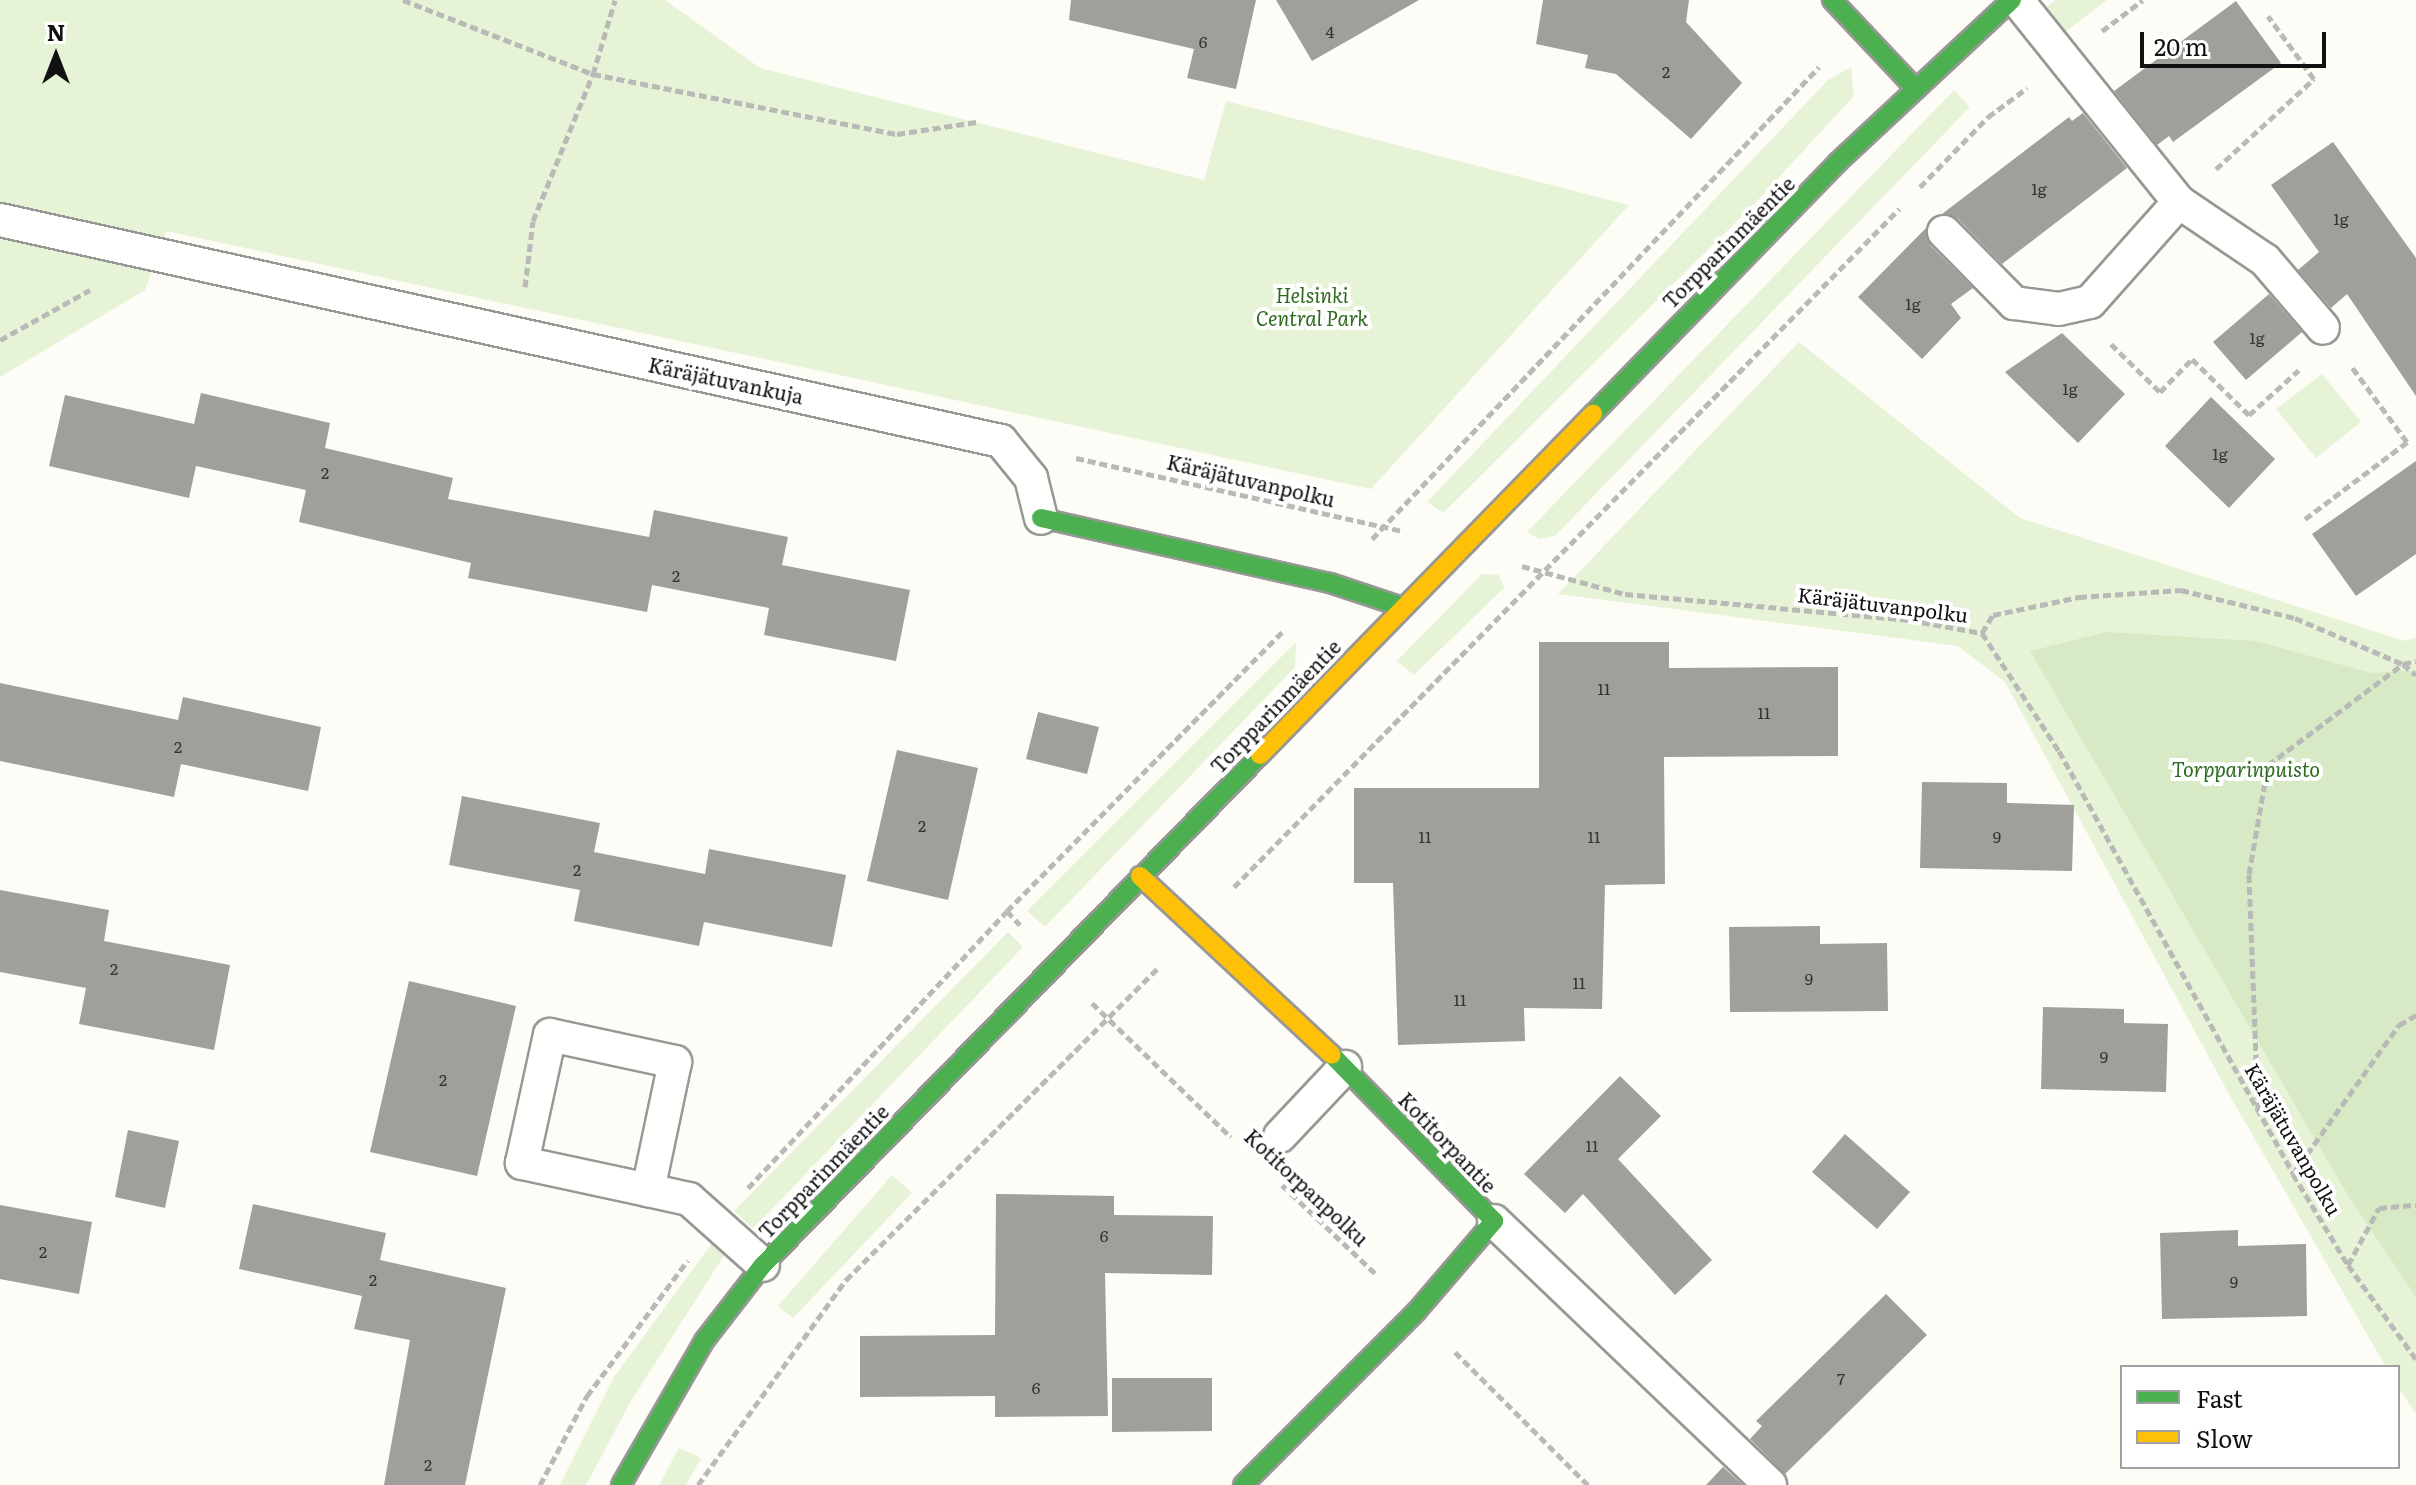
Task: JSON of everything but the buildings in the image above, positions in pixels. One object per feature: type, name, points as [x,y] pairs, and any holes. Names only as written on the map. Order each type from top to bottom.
[{"type":"street","points":[[1832,0],[1915,88]]},
{"type":"street","name":"Torpparinmäentie","points":[[621,1485],[704,1341],[763,1265],[1402,607],[1915,88],[2014,0]]},
{"type":"street","points":[[1041,518],[1330,583],[1402,607]]},
{"type":"street","name":"Kotitorpantie","points":[[1140,876],[1193,929],[1345,1067],[1494,1221],[1416,1312],[1243,1485]]},
{"type":"lane","points":[[2014,0],[2067,57],[2179,202],[2265,260],[2331,339]]},
{"type":"lane","points":[[1944,232],[2014,303],[2074,306],[2090,302],[2179,202]]},
{"type":"lane","name":"Käräjätuvankuja","points":[[0,220],[519,337],[919,419],[1001,441]]},
{"type":"lane","points":[[1001,441],[1031,478],[1041,518]]},
{"type":"lane","points":[[648,1190],[675,1062],[550,1035],[522,1163],[689,1199],[763,1265]]},
{"type":"lane","points":[[1280,1136],[1345,1067]]},
{"type":"lane","points":[[1494,1221],[1770,1485]]},
{"type":"path","points":[[403,0],[593,74],[897,134],[976,122]]},
{"type":"path","points":[[519,337],[533,221],[593,74],[615,0]]},
{"type":"path","points":[[698,1485],[846,1280],[1109,1022],[1193,929],[1544,574],[1988,117],[2143,0]]},
{"type":"path","points":[[2179,202],[2314,79],[2268,16]]},
{"type":"path","points":[[540,1485],[587,1396],[715,1223],[1007,911],[1330,583],[1856,27]]},
{"type":"path","points":[[0,340],[153,255]]},
{"type":"path","points":[[2074,306],[2160,392],[2192,359],[2249,415],[2308,362],[2315,369],[2331,339],[2407,442],[2305,519]]},
{"type":"path","name":"Käräjätuvanpolku","points":[[1001,441],[1464,545],[1544,574],[1625,594],[1910,620],[1982,633],[2059,751],[2293,1174],[2348,1265],[2416,1359]]},
{"type":"path","points":[[1982,633],[1993,615],[2079,597],[2181,590],[2295,618],[2403,664],[2416,675]]},
{"type":"path","points":[[2258,1111],[2249,874],[2268,765],[2403,664],[2416,661]]},
{"type":"path","name":"Kotitorpanpolku","points":[[1007,911],[1109,1022],[1234,1140]]},
{"type":"path","points":[[2293,1174],[2399,1025],[2416,1015]]},
{"type":"path","name":"Kotitorpanpolku","points":[[1280,1183],[1416,1312],[1588,1485]]},
{"type":"path","points":[[2348,1265],[2379,1208],[2416,1205]]},
{"type":"green space","name":"Helsinki Central Park","points":[[0,0],[665,0],[760,68],[1204,180],[1226,101],[1629,205],[1371,489],[166,231],[145,290],[0,377]]},
{"type":"green space","points":[[2055,0],[2107,0],[2065,32],[2043,10]]},
{"type":"green space","points":[[1851,67],[1854,96],[1758,200],[1443,513],[1427,502],[1828,80]]},
{"type":"green space","points":[[1954,90],[1970,107],[1555,536],[1539,539],[1527,532]]},
{"type":"green space","name":"Torpparinpuisto","points":[[1799,342],[2020,518],[2405,641],[2416,637],[2416,1414],[2400,1390],[2400,1365],[2385,1365],[2230,1096],[2005,682],[1958,646],[1558,594]]},
{"type":"green space","points":[[2322,374],[2361,422],[2316,458],[2276,409]]},
{"type":"green space","points":[[1482,574],[1499,575],[1504,588],[1414,675],[1397,661]]},
{"type":"green space","points":[[2106,632],[2255,641],[2372,673],[2416,670],[2416,1297],[2347,1194],[2030,651]]},
{"type":"green space","points":[[1296,642],[1295,667],[1045,927],[1027,911]]},
{"type":"green space","points":[[1008,932],[1023,947],[753,1229],[734,1211]]},
{"type":"green space","points":[[892,1175],[912,1193],[793,1318],[778,1306]]},
{"type":"green space","points":[[712,1243],[725,1254],[631,1401],[586,1485],[560,1485],[614,1377]]},
{"type":"green space","points":[[679,1448],[701,1458],[686,1485],[659,1485]]},
{"type":"traffic: fast","points":[[1832,0],[1915,88]]},
{"type":"traffic: fast","points":[[1593,414],[1838,162],[2012,0]]},
{"type":"traffic: fast","points":[[1041,518],[1330,583],[1402,607]]},
{"type":"traffic: fast","points":[[621,1485],[704,1341],[763,1265],[1260,755]]},
{"type":"traffic: fast","points":[[1243,1485],[1416,1312],[1494,1221],[1332,1055]]},
{"type":"traffic: slow","points":[[1260,755],[1593,414]]},
{"type":"traffic: slow","points":[[1140,876],[1332,1055]]}]
